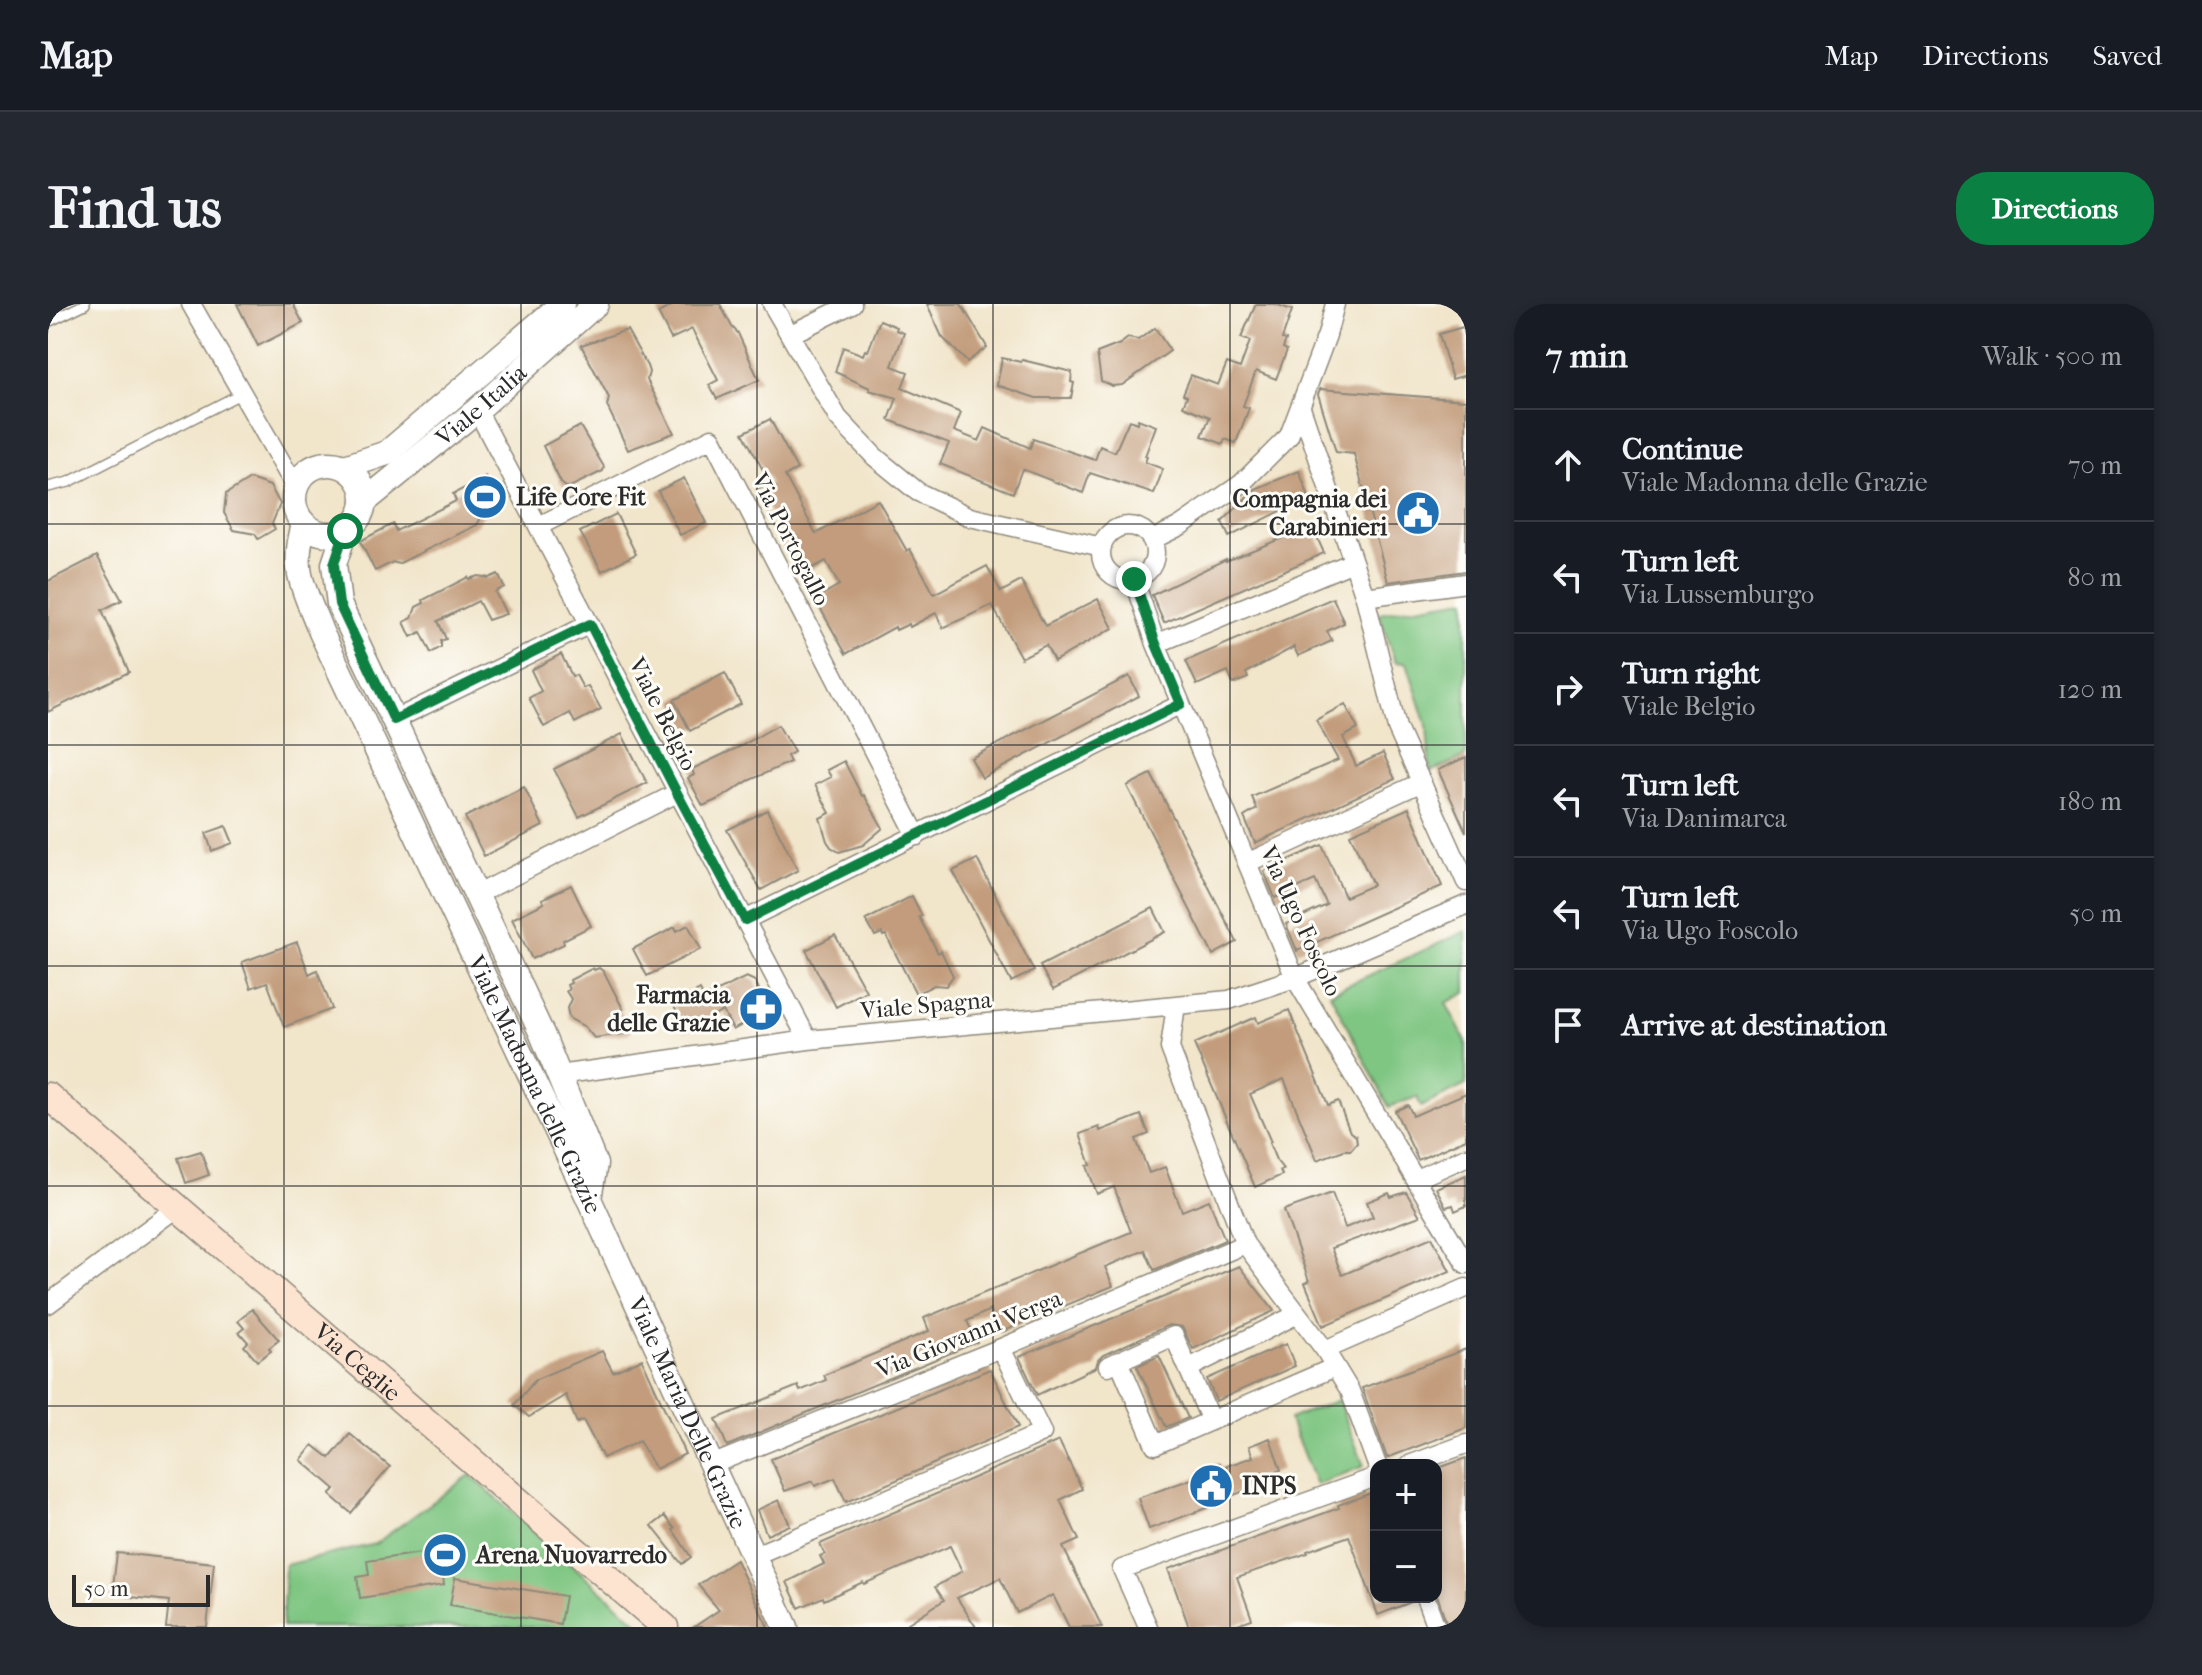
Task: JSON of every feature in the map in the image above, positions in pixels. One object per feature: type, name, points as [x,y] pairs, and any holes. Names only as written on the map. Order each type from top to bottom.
[{"type":"main road","name":"Via Ceglie","points":[[48,1096],[665,1627]]},
{"type":"street","points":[[191,304],[295,486]]},
{"type":"street","name":"Viale Italia","points":[[345,467],[387,453],[562,304]]},
{"type":"street","name":"Viale Italia","points":[[364,502],[477,410],[596,304]]},
{"type":"street","points":[[772,304],[838,418],[875,457],[918,492],[970,517],[1102,547]]},
{"type":"street","points":[[791,334],[852,304]]},
{"type":"street","points":[[1152,540],[1180,526],[1241,484],[1289,436],[1327,335],[1335,304]]},
{"type":"street","points":[[1301,407],[1365,597],[1397,728],[1466,882]]},
{"type":"street","name":"Viale Belgio","points":[[477,410],[808,1040]]},
{"type":"street","name":"Via Portogallo","points":[[539,526],[712,438],[917,836]]},
{"type":"street","points":[[323,464],[345,467],[357,477],[363,488],[361,514],[345,531],[320,534],[304,525],[296,515],[293,498],[295,486],[311,468],[323,464]]},
{"type":"street","name":"Viale Madonna delle Grazie","points":[[304,525],[299,541],[298,571],[321,632],[589,1199]]},
{"type":"street","points":[[1129,525],[1143,530],[1152,540],[1155,554],[1151,568],[1140,577],[1126,580],[1113,576],[1103,565],[1104,538],[1115,528],[1129,525]]},
{"type":"street","name":"Viale Madonna delle Grazie","points":[[345,531],[334,564],[339,604],[559,1075],[595,1164],[589,1199]]},
{"type":"street","points":[[1156,644],[1353,562]]},
{"type":"street","name":"Via Ugo Foscolo","points":[[1134,579],[1156,644],[1295,978],[1466,1264]]},
{"type":"street","points":[[1365,597],[1466,583]]},
{"type":"street","points":[[394,720],[590,624]]},
{"type":"street","points":[[745,920],[1181,704]]},
{"type":"street","points":[[1247,863],[1422,782]]},
{"type":"street","points":[[476,895],[677,793]]},
{"type":"street","name":"Viale Spagna","points":[[559,1075],[808,1040],[1229,1000],[1295,978],[1466,905]]},
{"type":"street","points":[[1176,1005],[1170,1048],[1245,1244],[1325,1350],[1350,1391],[1375,1459]]},
{"type":"street","points":[[1416,1179],[1466,1157]]},
{"type":"street","name":"Viale Maria Delle Grazie","points":[[589,1199],[786,1627]]},
{"type":"street","points":[[48,1304],[177,1208]]},
{"type":"street","name":"Via Giovanni Verga","points":[[711,1465],[1001,1348],[1245,1244]]},
{"type":"street","points":[[1325,1350],[1466,1288]]},
{"type":"street","points":[[1189,1368],[1298,1314]]},
{"type":"street","points":[[1211,1421],[1174,1336],[1113,1364],[1155,1445],[1211,1421],[1335,1367]]},
{"type":"street","points":[[753,1556],[1042,1433],[1001,1348]]},
{"type":"street","points":[[1425,1459],[1466,1444]]},
{"type":"street","points":[[1148,1627],[1122,1569],[1370,1479]]},
{"type":"street","points":[[1427,1603],[1436,1627]]},
{"type":"lane","points":[[48,322],[85,304]]},
{"type":"lane","points":[[48,487],[69,482],[242,393]]},
{"type":"green space","points":[[1466,599],[1466,756],[1430,772],[1427,725],[1407,663],[1395,662],[1379,613]]},
{"type":"green space","points":[[1466,931],[1466,993],[1446,1003],[1466,1042],[1466,1085],[1421,1107],[1417,1097],[1389,1107],[1330,993]]},
{"type":"green space","points":[[1338,1400],[1364,1466],[1316,1485],[1289,1419]]},
{"type":"green space","name":"Arena Nuovarredo","points":[[470,1475],[643,1627],[282,1627],[285,1565],[375,1544]]},
{"type":"building","points":[[237,304],[293,304],[303,323],[258,346]]},
{"type":"building","points":[[675,304],[720,304],[738,333],[759,380],[717,399],[709,385],[718,380],[692,329],[671,339],[658,313]]},
{"type":"building","points":[[927,304],[961,304],[987,347],[967,362],[942,337]]},
{"type":"building","points":[[1256,304],[1275,304],[1292,310],[1282,339],[1286,340],[1283,348],[1287,350],[1276,379],[1256,371],[1243,406],[1249,408],[1236,443],[1225,439],[1223,444],[1202,436],[1210,417],[1183,406],[1187,396],[1183,394],[1191,375],[1218,385],[1227,363],[1240,368],[1250,341],[1241,338]]},
{"type":"building","points":[[880,320],[904,333],[892,366],[908,372],[902,388],[961,413],[954,431],[979,441],[985,428],[1030,448],[1033,439],[1095,460],[1100,446],[1115,452],[1129,420],[1137,423],[1138,419],[1156,426],[1145,456],[1145,462],[1163,469],[1154,494],[1090,473],[1083,493],[1022,469],[1013,493],[940,464],[949,443],[889,420],[897,398],[869,390],[835,372],[843,347],[863,355],[865,350],[868,351]]},
{"type":"building","points":[[1463,327],[1466,375],[1452,379],[1439,334]]},
{"type":"building","points":[[1155,328],[1170,351],[1122,385],[1112,386],[1101,381],[1097,353],[1128,338],[1138,340]]},
{"type":"building","points":[[627,330],[647,366],[647,380],[674,433],[628,450],[607,406],[609,398],[581,345]]},
{"type":"building","points":[[1002,358],[1072,372],[1071,382],[1074,383],[1071,398],[1036,398],[997,385]]},
{"type":"building","name":"Compagnia dei Carabinieri","points":[[1320,389],[1466,400],[1466,571],[1388,582],[1354,454],[1336,452],[1318,394]]},
{"type":"building","points":[[770,419],[797,469],[785,476],[816,534],[878,500],[907,551],[910,549],[934,594],[987,566],[1001,592],[1021,581],[1045,626],[1098,599],[1113,628],[1054,661],[1046,645],[1021,658],[992,605],[943,628],[936,613],[910,627],[909,624],[896,630],[895,627],[846,654],[815,599],[839,585],[826,561],[807,571],[792,542],[787,545],[757,490],[770,483],[743,433]]},
{"type":"building","points":[[580,426],[604,467],[603,471],[566,487],[561,483],[543,446]]},
{"type":"building","points":[[1299,471],[1309,497],[1229,537],[1222,522],[1255,489]]},
{"type":"building","points":[[486,477],[501,507],[482,516],[477,525],[398,564],[393,562],[375,571],[360,541],[393,524],[396,531],[456,501],[453,494]]},
{"type":"building","points":[[684,478],[706,523],[680,535],[658,491]]},
{"type":"building","points":[[250,479],[270,486],[280,504],[272,524],[275,529],[258,539],[255,534],[234,530],[224,513],[226,494]]},
{"type":"building","points":[[616,514],[636,554],[602,571],[580,532]]},
{"type":"building","points":[[1312,526],[1324,553],[1164,623],[1152,595],[1226,559]]},
{"type":"building","points":[[97,556],[122,600],[102,610],[129,672],[48,712],[48,581]]},
{"type":"building","points":[[498,574],[504,587],[495,592],[506,614],[488,620],[478,601],[438,621],[446,639],[441,641],[441,647],[431,653],[421,632],[411,637],[404,622],[412,618],[416,607],[424,603],[423,600],[468,577],[489,578]]},
{"type":"building","points":[[1333,598],[1344,623],[1327,631],[1332,641],[1298,656],[1294,647],[1246,673],[1248,678],[1233,684],[1228,671],[1197,685],[1186,661]]},
{"type":"building","points":[[561,654],[572,676],[576,675],[583,688],[588,686],[601,709],[575,723],[570,713],[544,727],[529,698],[541,691],[531,670]]},
{"type":"building","points":[[725,673],[741,704],[690,731],[674,700]]},
{"type":"building","points":[[1129,676],[1139,696],[982,778],[971,758]]},
{"type":"building","points":[[1345,704],[1358,729],[1343,737],[1356,766],[1383,753],[1395,779],[1255,843],[1244,817],[1257,809],[1252,797],[1338,760],[1316,720]]},
{"type":"building","points":[[778,725],[794,752],[787,756],[790,762],[703,806],[688,778],[694,775],[692,769]]},
{"type":"building","points":[[622,734],[647,783],[579,817],[554,769]]},
{"type":"building","points":[[1466,757],[1466,832],[1438,770]]},
{"type":"building","points":[[844,761],[883,828],[863,845],[839,852],[827,841],[820,818],[830,813],[815,785],[831,777],[827,770]]},
{"type":"building","points":[[1151,774],[1237,942],[1213,955],[1127,786]]},
{"type":"building","points":[[524,787],[543,826],[484,856],[465,817]]},
{"type":"building","points":[[1409,808],[1442,886],[1297,951],[1286,924],[1327,905],[1315,880],[1275,898],[1264,871],[1322,845],[1345,897],[1373,885],[1350,834]]},
{"type":"building","points":[[767,810],[798,870],[761,890],[727,830]]},
{"type":"building","points":[[226,826],[233,843],[212,851],[206,833]]},
{"type":"building","points":[[977,859],[1034,971],[1011,982],[953,871]]},
{"type":"building","points":[[571,885],[591,926],[563,940],[564,944],[532,959],[512,919]]},
{"type":"building","points":[[912,896],[922,916],[919,917],[953,976],[946,986],[934,985],[916,994],[886,935],[875,936],[866,920]]},
{"type":"building","points":[[1153,908],[1165,932],[1053,990],[1040,966]]},
{"type":"building","points":[[688,925],[701,949],[647,976],[633,949],[675,927],[677,931]]},
{"type":"building","points":[[835,935],[866,991],[836,1007],[806,950]]},
{"type":"building","points":[[297,942],[309,974],[317,970],[332,1009],[284,1027],[267,982],[251,988],[242,962]]},
{"type":"building","points":[[593,968],[604,972],[631,1033],[594,1038],[585,1027],[569,1018],[567,1008],[571,999],[566,991],[569,990],[567,985],[571,983],[570,980]]},
{"type":"building","points":[[746,977],[755,981],[766,1004],[764,1013],[733,1030],[723,1011],[686,1032],[673,1004],[700,990],[704,998]]},
{"type":"building","points":[[1289,1010],[1328,1105],[1338,1101],[1357,1143],[1351,1150],[1317,1160],[1284,1079],[1250,1094],[1276,1160],[1283,1169],[1280,1170],[1282,1175],[1255,1187],[1194,1044],[1256,1017],[1258,1023]]},
{"type":"building","points":[[1466,1093],[1466,1139],[1418,1160],[1395,1111],[1408,1105],[1413,1116]]},
{"type":"building","points":[[1141,1115],[1149,1134],[1136,1139],[1149,1173],[1165,1167],[1182,1211],[1209,1200],[1225,1240],[1154,1270],[1145,1250],[1105,1267],[1113,1286],[1001,1332],[990,1310],[967,1321],[977,1342],[727,1446],[716,1419],[798,1386],[800,1391],[826,1380],[824,1375],[929,1331],[924,1318],[1131,1232],[1114,1187],[1097,1194],[1080,1134],[1099,1127],[1100,1131]]},
{"type":"building","points":[[201,1151],[209,1175],[186,1183],[178,1158]]},
{"type":"building","points":[[1466,1175],[1466,1206],[1455,1211],[1453,1205],[1446,1207],[1436,1188]]},
{"type":"building","points":[[1406,1192],[1420,1216],[1331,1248],[1342,1275],[1432,1237],[1450,1271],[1323,1326],[1305,1283],[1309,1281],[1284,1210],[1332,1193],[1345,1228],[1373,1217],[1367,1202],[1389,1193],[1391,1197]]},
{"type":"building","points":[[1239,1266],[1274,1311],[1193,1349],[1182,1327],[1169,1325],[1103,1355],[1096,1367],[1037,1395],[1019,1357]]},
{"type":"building","points":[[252,1309],[279,1340],[269,1348],[271,1351],[257,1361],[244,1346],[248,1342],[239,1332],[244,1328],[238,1321]]},
{"type":"building","points":[[1286,1344],[1295,1366],[1216,1401],[1207,1379]]},
{"type":"building","points":[[1466,1349],[1466,1428],[1387,1458],[1362,1388]]},
{"type":"building","points":[[602,1351],[613,1372],[642,1359],[685,1454],[656,1469],[639,1441],[603,1458],[583,1420],[577,1423],[566,1395],[529,1417],[514,1405],[536,1379]]},
{"type":"building","points":[[1159,1356],[1188,1418],[1166,1427],[1137,1366]]},
{"type":"building","points":[[990,1369],[1018,1427],[846,1502],[835,1478],[815,1486],[813,1481],[785,1491],[771,1459]]},
{"type":"building","points":[[350,1434],[390,1467],[351,1513],[330,1495],[335,1489],[301,1460],[313,1445],[330,1458]]},
{"type":"building","name":"INPS","points":[[1270,1438],[1281,1470],[1247,1482],[1250,1489],[1209,1504],[1210,1507],[1149,1529],[1138,1498],[1200,1476],[1198,1471],[1219,1463],[1221,1468],[1253,1457],[1249,1446]]},
{"type":"building","points":[[1059,1441],[1082,1489],[1060,1500],[1079,1540],[1063,1547],[1102,1627],[1069,1627],[1053,1595],[1017,1613],[1000,1578],[957,1598],[976,1627],[902,1627],[944,1600],[935,1587],[962,1571],[950,1546],[864,1584],[799,1608],[787,1582],[824,1564],[820,1556],[825,1554],[820,1544]]},
{"type":"building","points":[[1466,1458],[1466,1627],[1448,1627],[1440,1603],[1442,1467]]},
{"type":"building","points":[[1370,1493],[1370,1593],[1349,1536],[1237,1577],[1252,1619],[1229,1627],[1189,1627],[1168,1569],[1339,1508],[1338,1505]]},
{"type":"building","points":[[779,1500],[790,1525],[767,1535],[757,1510]]},
{"type":"building","points":[[665,1516],[691,1557],[682,1564],[652,1526]]},
{"type":"building","points":[[428,1552],[430,1568],[442,1566],[444,1585],[360,1598],[357,1577],[369,1575],[367,1561]]},
{"type":"building","points":[[117,1553],[214,1563],[207,1627],[166,1627],[169,1601],[112,1595]]},
{"type":"building","points":[[736,1560],[768,1627],[694,1627],[719,1610],[698,1585]]},
{"type":"building","points":[[455,1578],[565,1596],[560,1624],[450,1605]]},
{"type":"building","points":[[1374,1603],[1409,1603],[1378,1615]]},
{"type":"place","name":"Life Core Fit","points":[[485,497]]},
{"type":"place","name":"Compagnia dei Carabinieri","points":[[1418,513]]},
{"type":"place","name":"Farmacia delle Grazie","points":[[761,1009]]},
{"type":"place","name":"INPS","points":[[1211,1486]]},
{"type":"place","name":"Arena Nuovarredo","points":[[445,1555]]},
{"type":"route","points":[[345,531],[334,564],[339,604],[394,720],[590,624],[745,920],[1181,704],[1134,579]]}]
